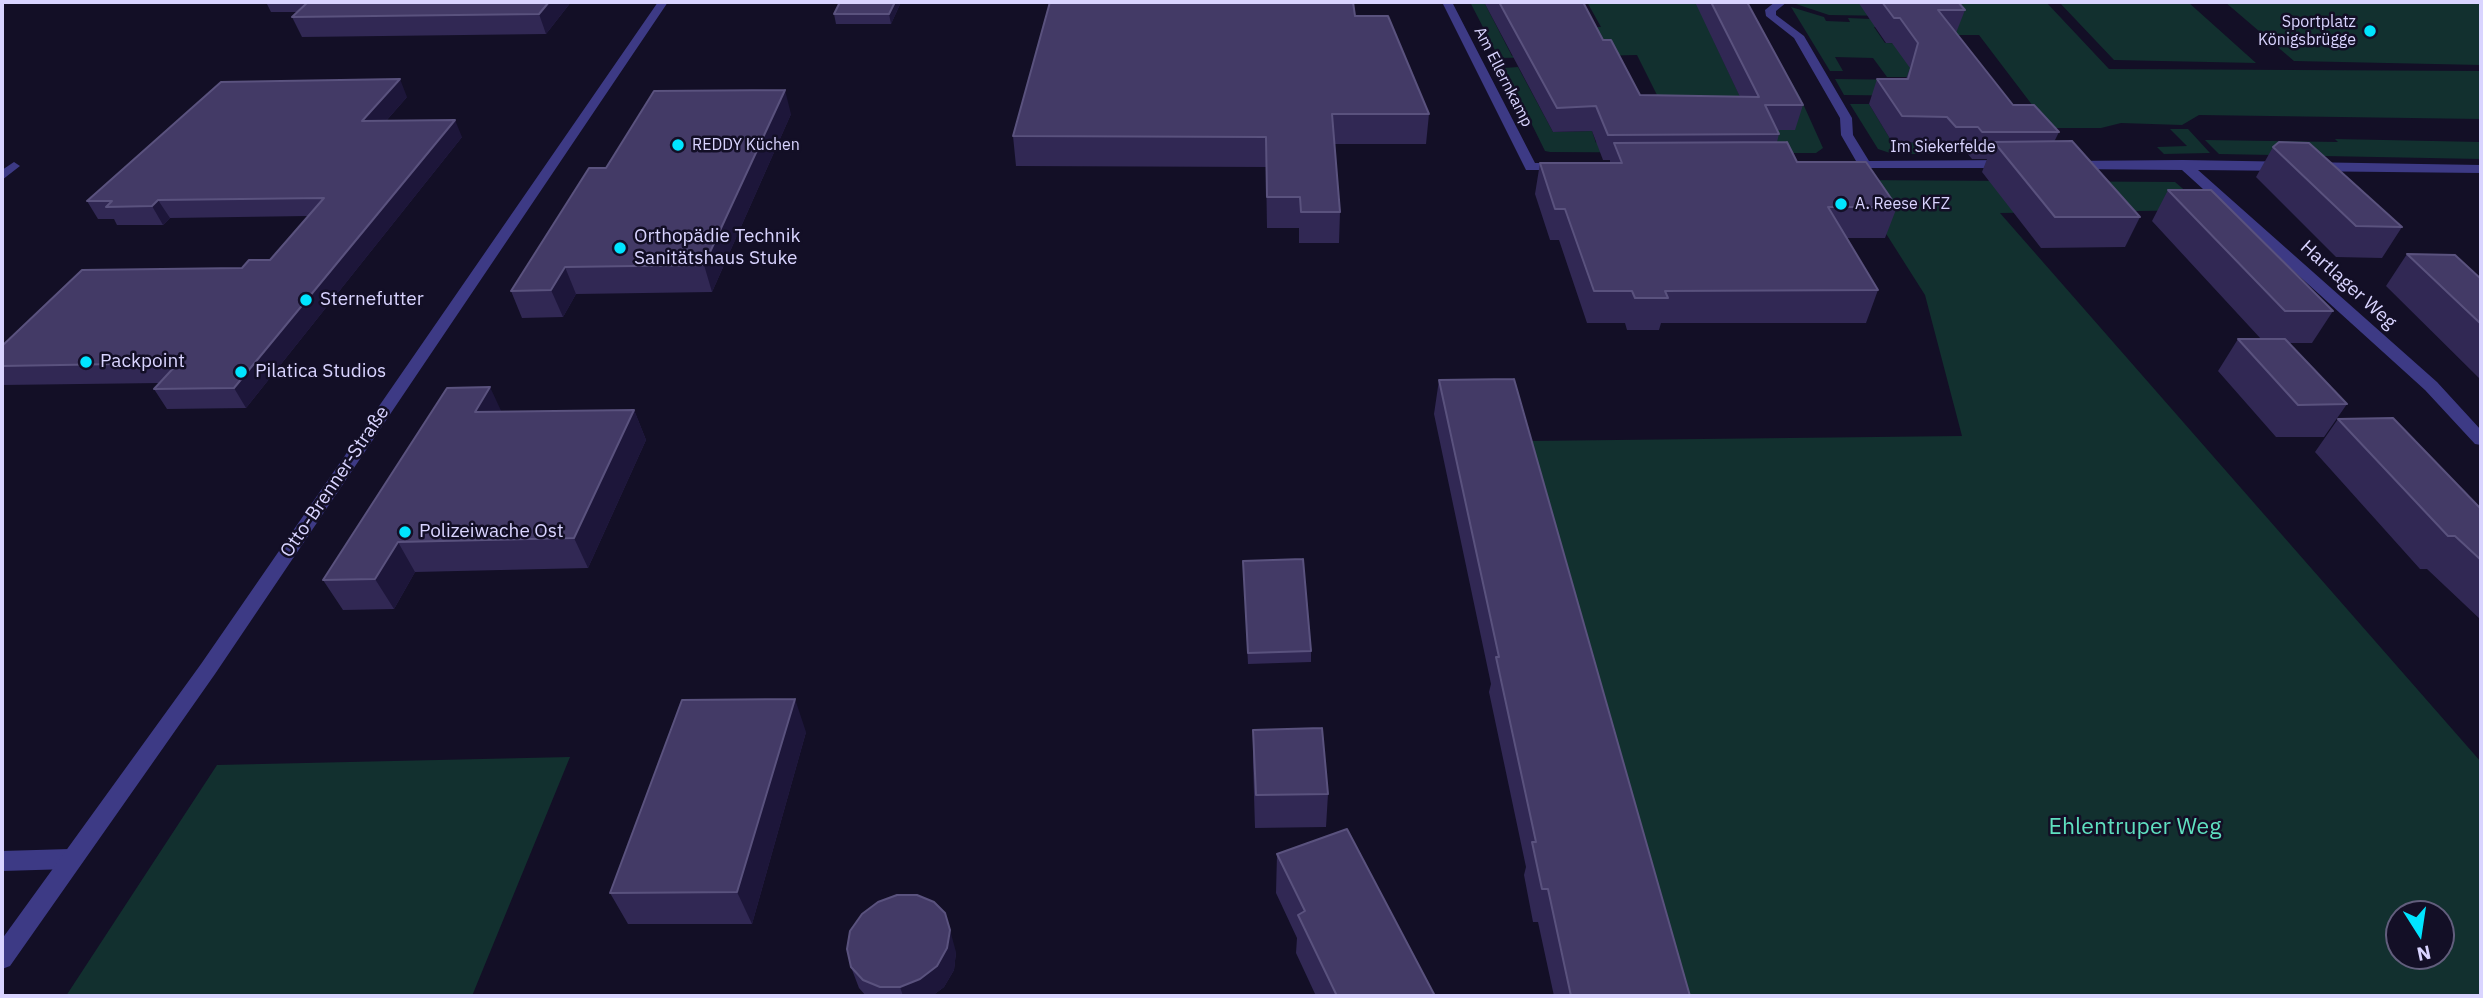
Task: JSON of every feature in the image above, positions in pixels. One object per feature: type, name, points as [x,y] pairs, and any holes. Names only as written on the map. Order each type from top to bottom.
[{"type":"street","name":"Otto-Brenner-Straße","points":[[2,958],[208,669],[663,2]]},
{"type":"street","name":"Am Ellernkamp","points":[[1447,2],[1531,167],[1572,166]]},
{"type":"street","points":[[1782,2],[1770,10],[1771,16],[1798,36],[1846,118],[1847,135],[1865,165]]},
{"type":"street","name":"Im Siekerfelde","points":[[1835,165],[2016,164]]},
{"type":"street","points":[[2054,164],[2481,169]]},
{"type":"street","name":"Hartlager Weg","points":[[2183,164],[2431,386],[2481,440]]},
{"type":"street","points":[[2,176],[14,166]]},
{"type":"street","points":[[2,861],[70,859]]},
{"type":"green space","points":[[1470,2],[1484,2],[1512,56],[1548,54],[1557,28],[1601,27],[1587,2],[1745,2],[1800,97],[1823,148],[1816,153],[1741,153],[1763,141],[1711,35],[1752,122],[1734,153],[1545,151],[1504,68],[1518,67],[1553,132],[1592,131],[1596,143],[1608,108],[1663,107],[1637,55],[1499,58]]},
{"type":"green space","points":[[1790,2],[1889,2],[1894,16],[1829,15]]},
{"type":"green space","points":[[1930,2],[2046,2],[2109,69],[2481,71],[2481,119],[2199,115],[2182,125],[2121,123],[2101,128],[1937,128],[2039,114],[1979,35],[1956,35],[1910,77],[1887,77],[1873,58],[1835,57],[1843,71],[1830,71],[1791,7],[1824,17],[1826,21],[1850,22],[1848,18],[1894,20],[1905,27],[1874,27],[1885,43],[1926,44]]},
{"type":"green space","points":[[2059,2],[2188,2],[2256,63],[2114,60]]},
{"type":"green space","name":"Sportplatz Königsbrügge","points":[[2225,2],[2481,2],[2481,65],[2294,61]]},
{"type":"green space","points":[[1835,79],[1912,80],[1930,96],[1844,95]]},
{"type":"green space","points":[[1850,104],[1869,104],[1892,142],[1930,143],[1937,154],[1893,154],[1878,149]]},
{"type":"green space","points":[[2170,129],[2188,129],[2210,153],[2164,154],[2157,147],[2187,146]]},
{"type":"green space","points":[[2335,139],[2481,142],[2481,159],[2219,154],[2205,140],[2338,142]]},
{"type":"green space","name":"Ehlentruper Weg","points":[[1852,180],[2175,182],[2208,210],[2000,213],[2481,762],[2481,996],[1683,996],[1529,441],[1962,436],[1925,295]]},
{"type":"green space","points":[[570,757],[472,996],[66,996],[217,765]]},
{"type":"building","points":[[308,2],[549,2],[539,14],[292,17]]},
{"type":"building","points":[[840,2],[895,2],[889,14],[834,14]]},
{"type":"building","points":[[1050,2],[1353,2],[1355,16],[1388,16],[1429,114],[1332,114],[1340,212],[1301,212],[1300,197],[1267,197],[1266,137],[1013,136]]},
{"type":"building","points":[[1499,2],[1583,2],[1603,40],[1611,40],[1640,95],[1759,97],[1711,2],[1747,2],[1803,105],[1765,105],[1779,134],[1608,135],[1596,106],[1557,108]]},
{"type":"building","points":[[1882,2],[1958,2],[1965,10],[1938,10],[2013,105],[2034,105],[2059,132],[1982,132],[1978,127],[1956,127],[1947,117],[1902,116],[1877,79],[1908,79],[1918,43],[1900,18],[1894,18]]},
{"type":"building","points":[[400,79],[362,121],[455,120],[234,388],[154,389],[178,363],[2,366],[2,346],[82,270],[242,268],[249,260],[270,260],[324,198],[158,200],[152,206],[106,207],[112,201],[87,201],[221,82]]},
{"type":"building","points":[[785,90],[704,265],[565,267],[551,290],[511,291],[589,168],[606,168],[654,91]]},
{"type":"building","points":[[2072,141],[2140,217],[2055,217],[1994,142]]},
{"type":"building","points":[[1787,142],[1797,162],[1866,162],[1897,207],[1828,207],[1878,290],[1665,291],[1668,298],[1635,298],[1632,291],[1594,291],[1565,209],[1555,209],[1540,163],[1622,163],[1614,143]]},
{"type":"building","points":[[2279,142],[2309,143],[2402,227],[2356,226],[2273,147]]},
{"type":"building","points":[[2168,190],[2211,190],[2333,311],[2285,311]]},
{"type":"building","points":[[2407,254],[2455,255],[2481,279],[2481,324]]},
{"type":"building","points":[[2238,339],[2285,339],[2347,404],[2298,405]]},
{"type":"building","points":[[1514,379],[1690,996],[1571,996],[1548,889],[1542,889],[1532,842],[1536,842],[1496,657],[1499,657],[1439,380]]},
{"type":"building","points":[[490,387],[475,412],[634,410],[574,538],[398,542],[375,579],[323,580],[447,388]]},
{"type":"building","points":[[2393,418],[2481,509],[2481,560],[2455,536],[2448,536],[2338,419]]},
{"type":"building","points":[[1303,559],[1311,651],[1248,653],[1243,561]]},
{"type":"building","points":[[795,699],[737,892],[610,893],[682,700]]},
{"type":"building","points":[[1322,728],[1328,794],[1256,795],[1253,730]]},
{"type":"building","points":[[1347,829],[1435,996],[1337,996],[1298,915],[1305,911],[1277,854]]},
{"type":"building","points":[[897,895],[917,895],[934,902],[945,913],[950,930],[947,948],[937,966],[920,979],[900,987],[880,987],[863,980],[851,967],[847,949],[850,931],[862,914],[878,902]]},
{"type":"place","name":"Sportplatz Königsbrügge","points":[[2370,31]]},
{"type":"place","name":"REDDY Küchen","points":[[678,145]]},
{"type":"place","name":"A. Reese KFZ","points":[[1841,204]]},
{"type":"place","name":"Orthopädie Technik Sanitätshaus Stuke","points":[[620,248]]},
{"type":"place","name":"Sternefutter","points":[[306,300]]},
{"type":"place","name":"Packpoint","points":[[86,362]]},
{"type":"place","name":"Pilatica Studios","points":[[241,372]]},
{"type":"place","name":"Polizeiwache Ost","points":[[405,532]]}]
